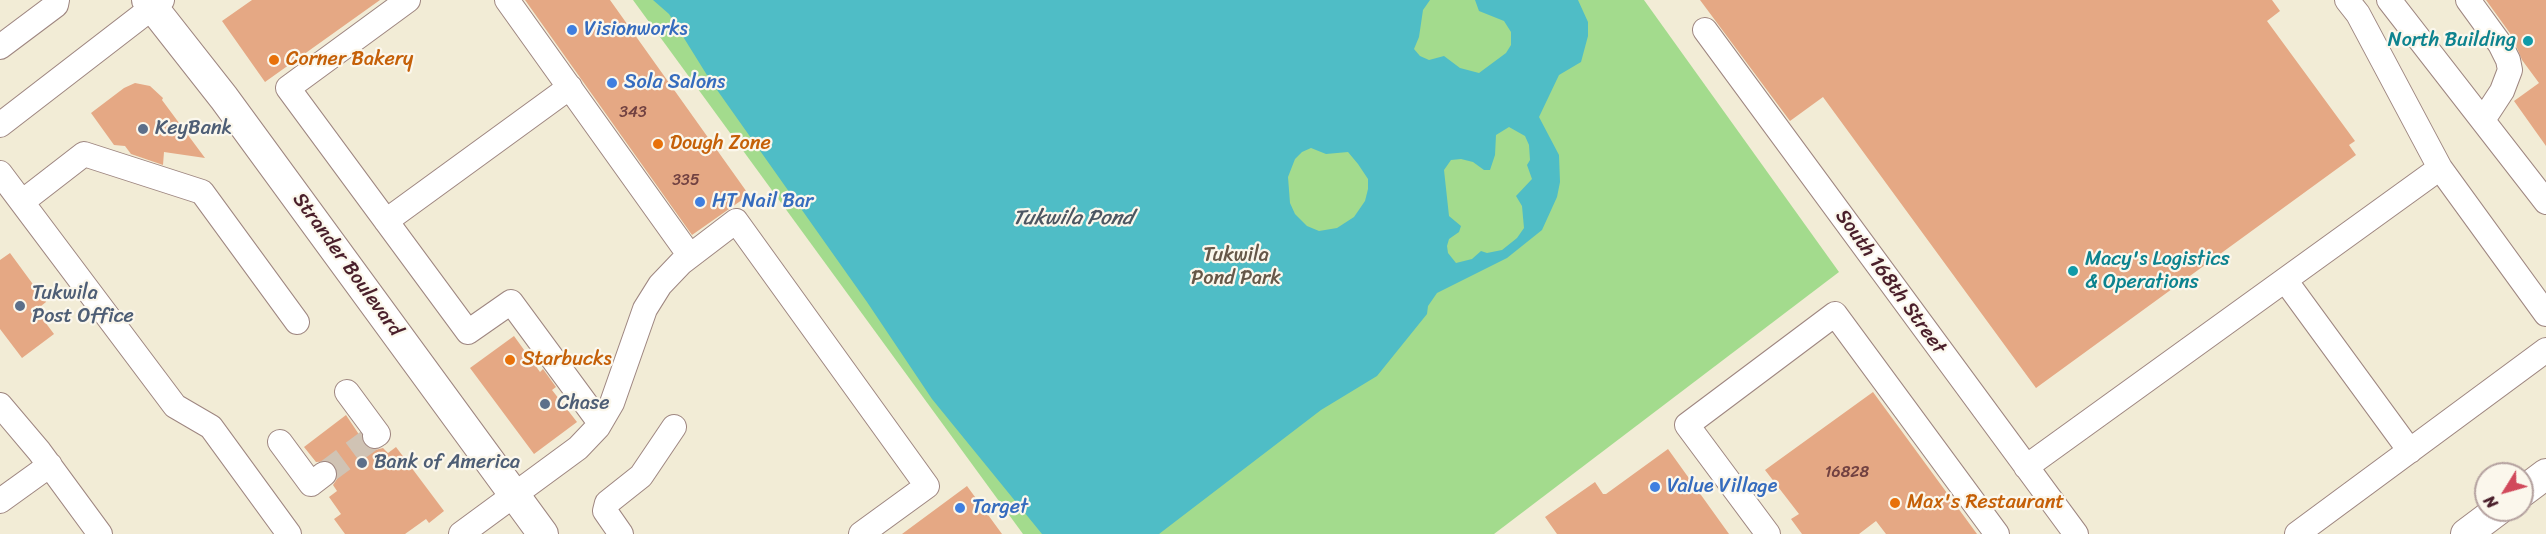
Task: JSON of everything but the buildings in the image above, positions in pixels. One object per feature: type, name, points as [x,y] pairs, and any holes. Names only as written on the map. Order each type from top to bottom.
[{"type":"main road","name":"Strander Boulevard","points":[[154,2],[543,534]]},
{"type":"main road","points":[[2466,534],[2482,522]]},
{"type":"street","points":[[0,47],[56,5],[57,0]]},
{"type":"street","points":[[408,0],[288,88],[468,332],[511,302],[600,423]]},
{"type":"street","points":[[507,0],[690,256]]},
{"type":"street","points":[[2347,0],[2358,14],[2440,168],[2546,314]]},
{"type":"street","points":[[2389,0],[2546,202]]},
{"type":"street","points":[[2468,0],[2500,44],[2510,70],[2502,91],[2483,120]]},
{"type":"street","points":[[0,125],[154,2]]},
{"type":"street","name":"South 168th Street","points":[[1705,30],[2076,534]]},
{"type":"street","points":[[386,221],[570,87]]},
{"type":"street","points":[[22,202],[84,154],[202,192],[297,322]]},
{"type":"street","points":[[2026,466],[2440,168]]},
{"type":"street","points":[[0,173],[175,406],[211,427],[289,534]]},
{"type":"street","points":[[461,534],[578,448],[600,423],[612,403],[645,309],[660,285],[690,256],[736,221],[927,486],[861,534]]},
{"type":"street","points":[[2285,280],[2410,451]]},
{"type":"street","points":[[1768,534],[1687,424],[1835,314],[1997,534]]},
{"type":"street","points":[[2297,534],[2546,350]]},
{"type":"street","points":[[347,392],[378,434],[375,436]]},
{"type":"street","points":[[0,405],[50,465],[100,534]]},
{"type":"street","points":[[621,534],[605,511],[607,503],[641,476],[675,426]]},
{"type":"street","points":[[280,442],[311,484],[324,474]]},
{"type":"street","points":[[4,491],[50,465]]},
{"type":"green space","name":"Tukwila Pond","points":[[633,0],[1644,0],[1839,272],[1494,534],[1023,534]]},
{"type":"water","name":"Tukwila Pond","points":[[653,0],[1430,0],[1423,10],[1419,37],[1414,49],[1420,56],[1429,60],[1444,56],[1460,68],[1479,73],[1506,53],[1511,45],[1511,32],[1504,21],[1479,11],[1475,0],[1578,0],[1588,22],[1588,36],[1581,62],[1559,75],[1539,117],[1559,155],[1560,182],[1557,197],[1542,230],[1507,258],[1437,293],[1428,306],[1427,314],[1377,376],[1321,410],[1159,534],[1042,534],[932,399],[867,302],[710,80],[669,14]],"holes":[[[1509,127],[1525,136],[1529,145],[1530,160],[1527,165],[1532,179],[1516,196],[1522,206],[1524,228],[1517,238],[1502,250],[1487,253],[1481,251],[1472,259],[1456,263],[1448,253],[1447,246],[1449,239],[1459,232],[1461,226],[1449,216],[1444,170],[1451,160],[1461,159],[1473,162],[1484,170],[1490,170],[1495,155],[1496,135]],[[1311,148],[1326,154],[1348,152],[1368,179],[1365,201],[1354,217],[1337,228],[1319,231],[1307,226],[1295,214],[1290,203],[1288,177],[1295,159],[1302,152]]]},
{"type":"tunnel","points":[[324,474],[375,436]]},
{"type":"place","name":"Visionworks","points":[[572,30]]},
{"type":"place","name":"North Building","points":[[2528,41]]},
{"type":"place","name":"Corner Bakery","points":[[274,60]]},
{"type":"place","name":"Sola Salons","points":[[612,83]]},
{"type":"place","name":"KeyBank","points":[[143,129]]},
{"type":"place","name":"Dough Zone","points":[[658,144]]},
{"type":"place","name":"HT Nail Bar","points":[[700,202]]},
{"type":"place","name":"Macy's Logistics & Operations","points":[[2073,271]]},
{"type":"place","name":"Tukwila Post Office","points":[[20,306]]},
{"type":"place","name":"Starbucks","points":[[510,360]]},
{"type":"place","name":"Chase","points":[[545,404]]},
{"type":"place","name":"Bank of America","points":[[362,463]]},
{"type":"place","name":"Value Village","points":[[1655,487]]},
{"type":"place","name":"Max's Restaurant","points":[[1895,503]]},
{"type":"place","name":"Target","points":[[960,508]]},
{"type":"park label","name":"Tukwila Pond Park","points":[[1236,268]]}]
